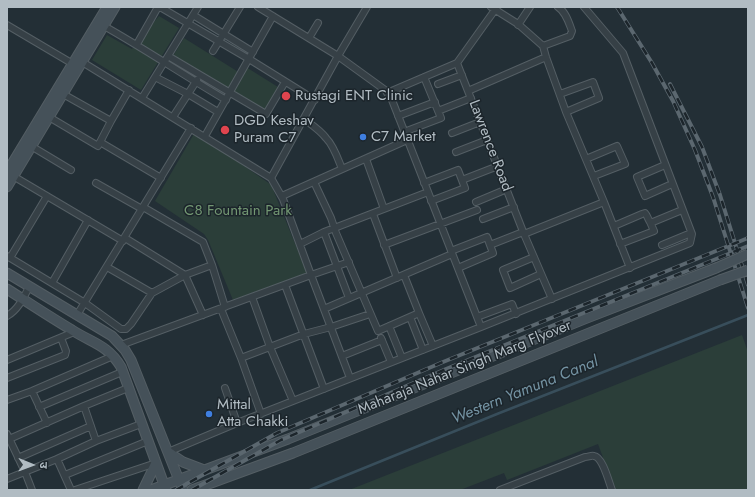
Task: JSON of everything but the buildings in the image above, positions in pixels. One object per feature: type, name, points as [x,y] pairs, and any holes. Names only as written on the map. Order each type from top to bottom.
[{"type":"main road","points":[[7,187],[10,174],[107,7]]},
{"type":"main road","points":[[10,174],[31,146],[63,94],[77,61],[104,26],[115,7]]},
{"type":"main road","name":"Maharaja Nahar Singh Marg Flyover","points":[[151,490],[165,488],[179,480],[204,470],[288,440],[748,254]]},
{"type":"main road","name":"Maharaja Nahar Singh Marg Flyover","points":[[192,490],[293,453],[748,270]]},
{"type":"main road","points":[[7,273],[112,336],[121,345],[131,360],[183,490]]},
{"type":"main road","points":[[7,289],[74,332],[104,348],[116,358],[121,367],[165,488]]},
{"type":"main road","points":[[168,452],[183,462],[204,470]]},
{"type":"main road","points":[[143,490],[156,463]]},
{"type":"street","points":[[136,44],[159,7],[189,23],[315,100]]},
{"type":"street","points":[[142,98],[198,7]]},
{"type":"street","points":[[213,51],[240,7]]},
{"type":"street","points":[[258,7],[338,56],[390,95],[481,327]]},
{"type":"street","points":[[271,178],[338,56],[368,7]]},
{"type":"street","points":[[518,25],[530,7]]},
{"type":"street","points":[[543,46],[570,36],[571,34],[572,31],[566,16],[558,7]]},
{"type":"street","points":[[168,452],[236,423],[516,314],[690,243],[692,239],[691,233],[623,53],[584,7]]},
{"type":"street","points":[[388,93],[457,63],[495,8],[543,46],[566,112],[594,176],[630,268]]},
{"type":"street","points":[[193,15],[253,52]]},
{"type":"street","points":[[205,136],[273,16]]},
{"type":"street","points":[[309,38],[318,23]]},
{"type":"street","points":[[7,25],[129,90],[271,178],[282,196],[350,378]]},
{"type":"street","points":[[104,26],[136,44],[164,63],[226,100]]},
{"type":"street","points":[[168,56],[266,114],[285,82]]},
{"type":"street","points":[[468,91],[546,57]]},
{"type":"street","name":"Lawrence Road","points":[[457,63],[524,233],[552,299]]},
{"type":"street","points":[[173,117],[200,74]]},
{"type":"street","points":[[438,84],[462,75]]},
{"type":"street","points":[[155,76],[218,112]]},
{"type":"street","points":[[404,132],[441,118],[424,77]]},
{"type":"street","points":[[560,94],[593,82],[599,98],[566,112]]},
{"type":"street","points":[[49,117],[98,146],[129,90]]},
{"type":"street","points":[[63,94],[111,121]]},
{"type":"street","points":[[438,111],[471,98]]},
{"type":"street","points":[[398,116],[435,102]]},
{"type":"street","points":[[304,119],[327,138],[342,169]]},
{"type":"street","points":[[452,133],[480,122]]},
{"type":"street","points":[[77,316],[191,128]]},
{"type":"street","points":[[282,196],[407,140]]},
{"type":"street","points":[[456,152],[487,140]]},
{"type":"street","points":[[100,142],[161,178]]},
{"type":"street","points":[[31,146],[71,170]]},
{"type":"street","points":[[586,159],[617,146],[624,164],[594,176]]},
{"type":"street","points":[[366,159],[384,209]]},
{"type":"street","points":[[665,165],[637,177],[645,196],[672,184]]},
{"type":"street","points":[[462,180],[498,166]]},
{"type":"street","points":[[424,183],[458,170],[462,180],[465,188],[431,201]]},
{"type":"street","points":[[10,174],[185,275],[203,316]]},
{"type":"street","points":[[314,182],[335,228],[390,362]]},
{"type":"street","points":[[96,184],[143,208],[203,242],[212,265],[223,308],[260,414]]},
{"type":"street","points":[[476,202],[507,189]]},
{"type":"street","points":[[300,244],[324,232],[428,192]]},
{"type":"street","points":[[47,196],[9,257],[85,303],[121,329],[126,329],[131,324],[152,292],[185,275],[212,265]]},
{"type":"street","points":[[490,245],[604,202]]},
{"type":"street","points":[[483,219],[514,207]]},
{"type":"street","points":[[384,245],[477,210]]},
{"type":"street","points":[[650,222],[682,210]]},
{"type":"street","points":[[614,226],[644,213],[654,231],[620,244]]},
{"type":"street","points":[[373,214],[397,278]]},
{"type":"street","points":[[52,283],[88,220]]},
{"type":"street","points":[[324,232],[349,298]]},
{"type":"street","points":[[662,245],[691,233]]},
{"type":"street","points":[[324,309],[487,238],[493,253],[458,268]]},
{"type":"street","points":[[534,257],[503,270],[510,288],[541,274]]},
{"type":"street","points":[[121,345],[348,262]]},
{"type":"street","points":[[107,267],[152,292]]},
{"type":"street","points":[[404,275],[433,346]]},
{"type":"street","points":[[285,285],[324,389]]},
{"type":"street","points":[[7,316],[12,313],[23,299],[29,287]]},
{"type":"street","points":[[252,297],[270,346],[293,401]]},
{"type":"street","points":[[477,317],[512,304],[516,314]]},
{"type":"street","points":[[378,330],[419,313]]},
{"type":"street","points":[[240,358],[304,334],[370,314]]},
{"type":"street","points":[[410,317],[423,350]]},
{"type":"street","points":[[389,326],[402,358]]},
{"type":"street","points":[[7,360],[74,332]]},
{"type":"street","points":[[7,378],[66,355],[61,338]]},
{"type":"street","points":[[342,356],[382,340]]},
{"type":"street","points":[[7,400],[32,391],[113,356]]},
{"type":"street","points":[[39,407],[122,372]]},
{"type":"street","points":[[30,489],[18,458],[8,438],[128,388]]},
{"type":"street","points":[[225,388],[236,423]]},
{"type":"street","points":[[32,391],[47,423]]},
{"type":"street","points":[[84,406],[96,441]]},
{"type":"street","points":[[7,479],[57,459],[96,441],[141,424]]},
{"type":"street","points":[[18,458],[91,426]]},
{"type":"street","points":[[65,476],[148,441]]},
{"type":"street","points":[[500,490],[585,457],[594,456],[598,457],[601,462],[612,490]]},
{"type":"street","points":[[57,459],[71,490]]},
{"type":"street","points":[[75,490],[156,463]]},
{"type":"green space","points":[[159,16],[179,28],[141,90],[92,60],[107,35],[132,49]]},
{"type":"green space","points":[[184,38],[240,73],[246,67],[278,87],[266,111],[173,56]]},
{"type":"green space","name":"C8 Fountain Park","points":[[195,132],[273,186],[274,192],[307,273],[233,300],[208,240],[204,234],[155,201]]},
{"type":"green space","points":[[742,335],[748,352],[748,490],[615,490],[598,444],[507,480],[504,473],[460,490],[349,490]]},
{"type":"waterway","name":"Western Yamuna Canal","points":[[310,490],[748,315]]},
{"type":"railway","points":[[617,7],[652,63],[673,101],[695,150],[713,197],[748,308]]},
{"type":"railway","points":[[670,84],[702,147],[720,195],[748,285]]},
{"type":"railway","points":[[176,490],[277,433],[443,362],[748,238]]},
{"type":"railway","points":[[192,490],[281,440],[446,369],[748,246]]},
{"type":"place","name":"Rustagi ENT Clinic","points":[[286,96]]},
{"type":"place","name":"DGD Keshav Puram C7","points":[[225,130]]},
{"type":"place","name":"C7 Market","points":[[363,137]]},
{"type":"place","name":"Mittal Atta Chakki","points":[[209,414]]}]
